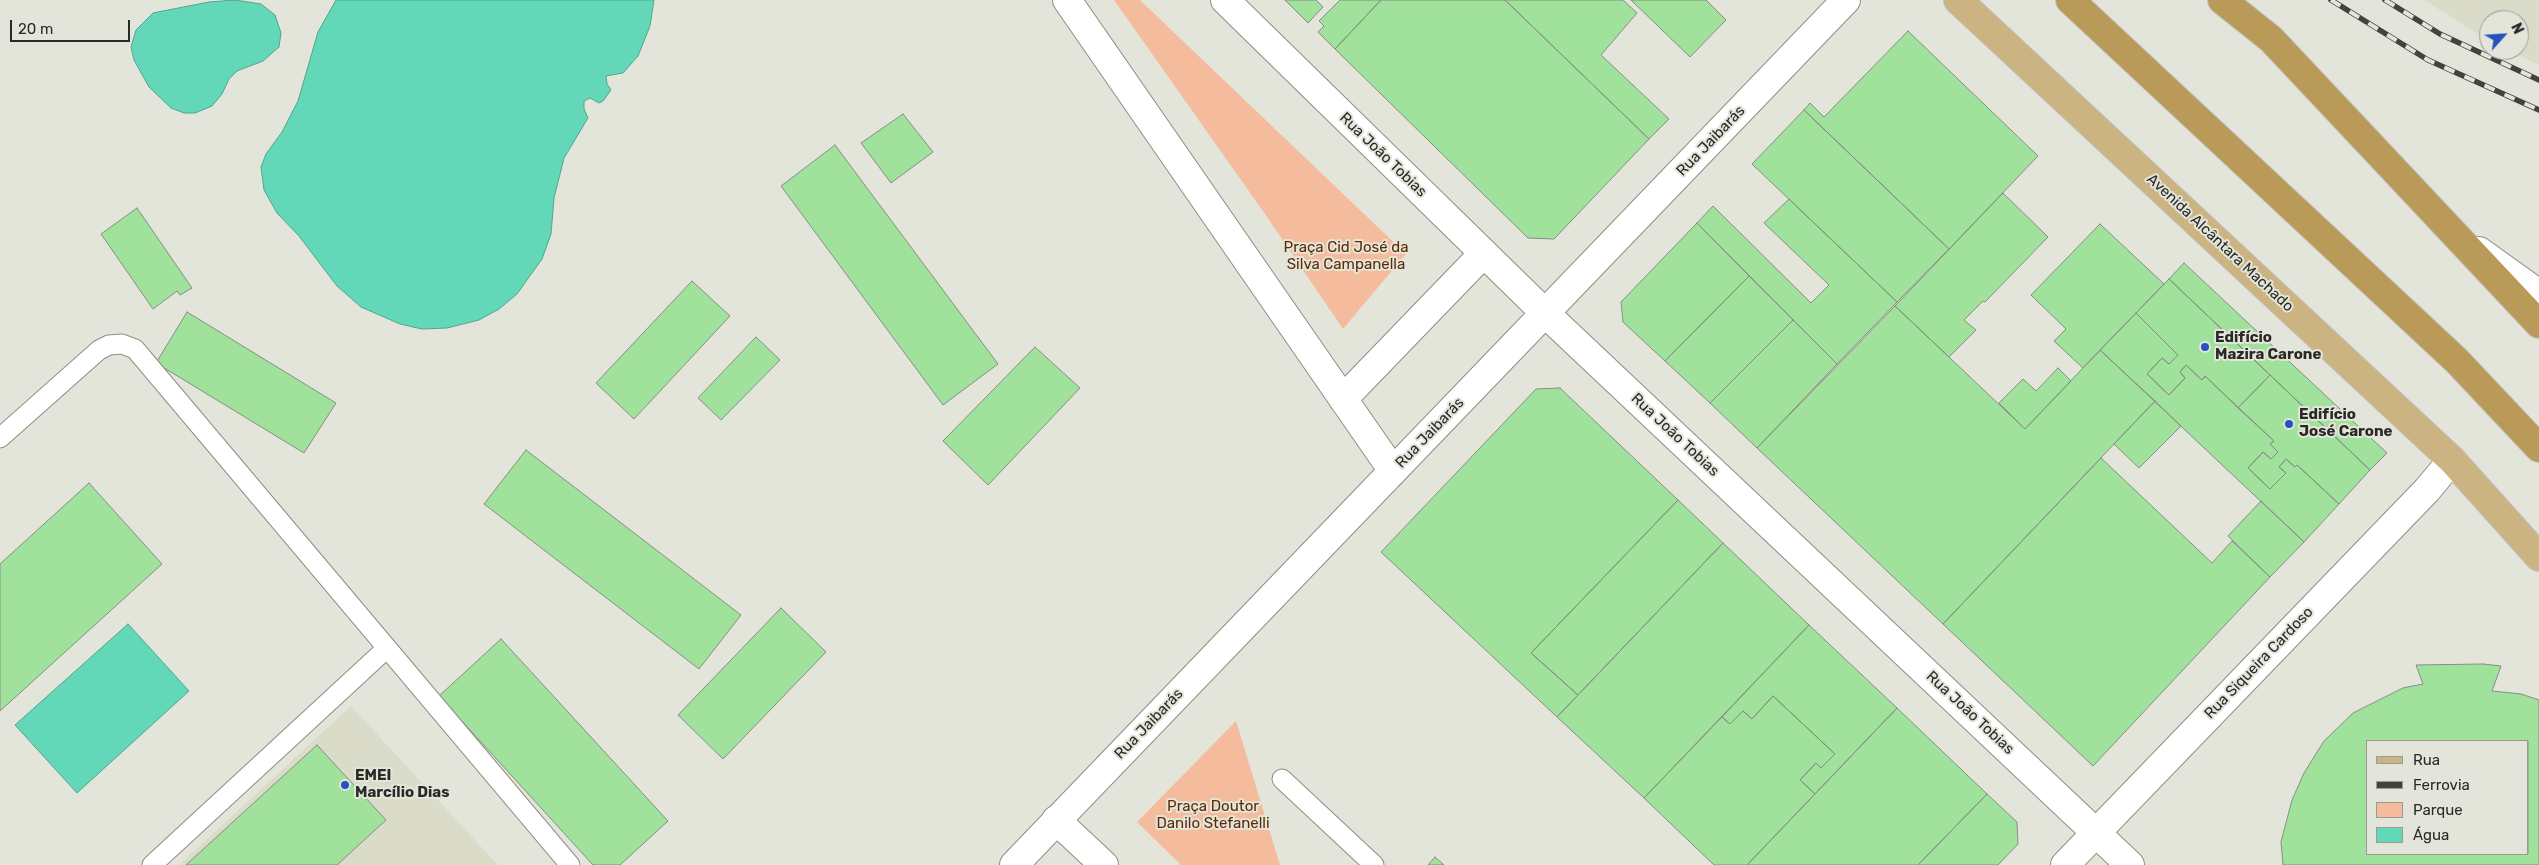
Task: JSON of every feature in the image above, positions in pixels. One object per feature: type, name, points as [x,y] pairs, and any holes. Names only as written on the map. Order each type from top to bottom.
[{"type":"highway","points":[[2070,0],[2442,347],[2539,448]]},
{"type":"highway","points":[[2222,0],[2271,39],[2539,324]]},
{"type":"main road","name":"Avenida Alcântara Machado","points":[[1958,0],[2452,460],[2539,557]]},
{"type":"main road","points":[[2240,0],[2271,39]]},
{"type":"street","points":[[1067,0],[1393,471]]},
{"type":"street","name":"Rua João Tobias","points":[[1225,0],[1545,313],[2130,865]]},
{"type":"street","name":"Rua Jaibarás","points":[[1014,865],[1846,0]]},
{"type":"street","points":[[2456,235],[2539,294]]},
{"type":"street","points":[[1344,399],[1484,253]]},
{"type":"street","name":"Rua Siqueira Cardoso","points":[[2065,865],[2427,490],[2452,460]]},
{"type":"street","points":[[1056,820],[1104,865]]},
{"type":"lane","points":[[0,438],[99,350],[109,345],[122,344],[135,349],[570,865]]},
{"type":"lane","points":[[152,865],[387,648]]},
{"type":"lane","points":[[1282,779],[1374,865]]},
{"type":"shaded area","points":[[2424,0],[2539,0],[2539,65],[2529,60],[2529,10],[2479,10],[2479,35]]},
{"type":"shaded area","name":"EMEI Marcílio Dias","points":[[351,706],[498,865],[179,865]]},
{"type":"green space","name":"Praça Cid José da Silva Campanella","points":[[1114,0],[1140,0],[1406,254],[1343,329],[1265,214]]},
{"type":"green space","name":"Praça Doutor Danilo Stefanelli","points":[[1236,721],[1280,865],[1181,865],[1137,822]]},
{"type":"water","points":[[235,0],[261,4],[275,15],[281,33],[279,47],[263,61],[237,71],[229,79],[222,94],[212,106],[195,113],[184,113],[171,108],[149,87],[134,60],[131,47],[136,30],[153,13],[209,2]]},
{"type":"water","points":[[336,0],[654,0],[650,26],[638,56],[623,73],[606,76],[607,84],[611,90],[603,101],[599,103],[590,98],[584,101],[584,109],[588,118],[564,158],[554,198],[551,234],[542,259],[517,294],[499,309],[479,320],[447,328],[422,329],[400,324],[361,307],[337,286],[299,236],[277,213],[264,190],[261,167],[266,154],[282,132],[298,101],[318,32]]},
{"type":"water","points":[[128,624],[189,691],[77,793],[15,725]]},
{"type":"building","points":[[1285,0],[1316,0],[1323,7],[1308,23]]},
{"type":"building","points":[[1340,0],[1381,0],[1335,49],[1318,32],[1324,26],[1319,21]]},
{"type":"building","points":[[1381,0],[1505,0],[1649,139],[1554,239],[1528,238],[1335,49]]},
{"type":"building","points":[[1505,0],[1623,0],[1637,13],[1601,55],[1669,119],[1649,139]]},
{"type":"building","points":[[1631,0],[1706,0],[1726,20],[1690,57]]},
{"type":"building","points":[[1908,31],[2038,156],[1949,249],[1804,110],[1810,103],[1824,117]]},
{"type":"building","points":[[1804,110],[1949,249],[1897,302],[1752,164]]},
{"type":"building","points":[[903,114],[933,152],[891,183],[861,143]]},
{"type":"building","points":[[835,145],[998,364],[943,405],[781,186]]},
{"type":"building","points":[[2003,193],[2048,237],[1985,302],[1983,301],[1964,320],[1976,330],[1949,357],[1895,306]]},
{"type":"building","points":[[1789,199],[1897,302],[1837,364],[1697,223],[1713,206],[1811,303],[1829,285],[1764,223]]},
{"type":"building","points":[[137,208],[192,288],[180,295],[177,291],[153,309],[101,234]]},
{"type":"building","points":[[1697,223],[1749,276],[1665,361],[1623,322],[1621,302]]},
{"type":"building","points":[[2100,224],[2164,284],[2083,368],[2054,341],[2066,329],[2031,295]]},
{"type":"building","points":[[2184,263],[2387,453],[2370,470],[2169,279]]},
{"type":"building","points":[[1749,276],[1793,320],[1710,403],[1665,361]]},
{"type":"building","name":"Edifício Mazira Carone","points":[[2169,279],[2270,375],[2238,408],[2205,376],[2202,380],[2186,365],[2180,372],[2185,378],[2169,395],[2147,374],[2162,358],[2169,364],[2178,355],[2136,313]]},
{"type":"building","points":[[692,281],[730,316],[634,419],[596,383]]},
{"type":"building","points":[[1895,306],[2025,429],[2100,350],[2155,401],[1943,624],[1757,448]]},
{"type":"building","points":[[187,312],[336,403],[304,453],[156,363]]},
{"type":"building","points":[[2136,313],[2178,355],[2169,364],[2162,358],[2147,374],[2169,395],[2185,378],[2180,372],[2186,365],[2202,380],[2205,376],[2274,441],[2270,444],[2278,452],[2271,459],[2263,452],[2248,468],[2270,489],[2286,473],[2279,467],[2286,459],[2295,467],[2297,465],[2339,504],[2304,542],[2100,350]]},
{"type":"building","points":[[1793,320],[1837,364],[1757,448],[1710,403]]},
{"type":"building","points":[[756,337],[780,360],[721,420],[698,398]]},
{"type":"building","points":[[1035,347],[1080,388],[988,485],[943,441]]},
{"type":"building","points":[[2058,368],[2071,381],[2025,429],[1999,403],[2023,379],[2036,391]]},
{"type":"building","name":"Edifício José Carone","points":[[2270,375],[2370,470],[2339,504],[2297,465],[2295,467],[2286,459],[2279,467],[2286,473],[2270,489],[2248,468],[2263,452],[2271,459],[2278,452],[2270,444],[2274,441],[2238,408]]},
{"type":"building","points":[[1560,388],[1678,500],[1531,653],[1578,695],[1557,717],[1381,552],[1536,389]]},
{"type":"building","points":[[2155,401],[2181,426],[2139,468],[2114,444]]},
{"type":"building","points":[[526,450],[741,615],[699,669],[484,504]]},
{"type":"building","points":[[2101,458],[2212,563],[2232,541],[2270,577],[2093,766],[1943,624]]},
{"type":"building","points":[[89,483],[162,564],[0,711],[0,564]]},
{"type":"building","points":[[1678,500],[1723,543],[1578,695],[1531,653]]},
{"type":"building","points":[[2261,501],[2304,542],[2270,577],[2228,536]]},
{"type":"building","points":[[1723,543],[1809,625],[1644,798],[1557,717]]},
{"type":"building","points":[[781,608],[826,652],[723,759],[678,715]]},
{"type":"building","points":[[1809,625],[1897,708],[1815,794],[1800,780],[1816,763],[1821,768],[1835,754],[1773,696],[1752,719],[1743,711],[1730,724],[1722,717]]},
{"type":"building","points":[[501,639],[668,821],[620,865],[593,865],[439,696]]},
{"type":"building","points":[[2483,664],[2501,666],[2492,691],[2521,694],[2539,700],[2539,865],[2283,865],[2281,842],[2292,800],[2304,773],[2324,741],[2353,713],[2403,688],[2423,684],[2416,665]]},
{"type":"building","points":[[1773,696],[1835,754],[1821,768],[1816,763],[1800,780],[1815,794],[1747,865],[1714,865],[1644,798],[1722,717],[1730,724],[1743,711],[1752,719]]},
{"type":"building","points":[[1897,708],[1987,794],[1918,865],[1747,865]]},
{"type":"building","points":[[317,745],[386,820],[337,865],[186,865]]},
{"type":"building","points":[[1987,794],[2017,822],[2018,844],[1998,865],[1918,865]]},
{"type":"building","points":[[1435,857],[1444,865],[1428,865]]},
{"type":"railway","points":[[2331,0],[2428,60],[2539,110]]},
{"type":"railway","points":[[2385,0],[2440,34],[2539,80]]},
{"type":"place","name":"Edifício Mazira Carone","points":[[2205,347]]},
{"type":"place","name":"Edifício José Carone","points":[[2289,424]]},
{"type":"place","name":"EMEI Marcílio Dias","points":[[345,785]]}]
